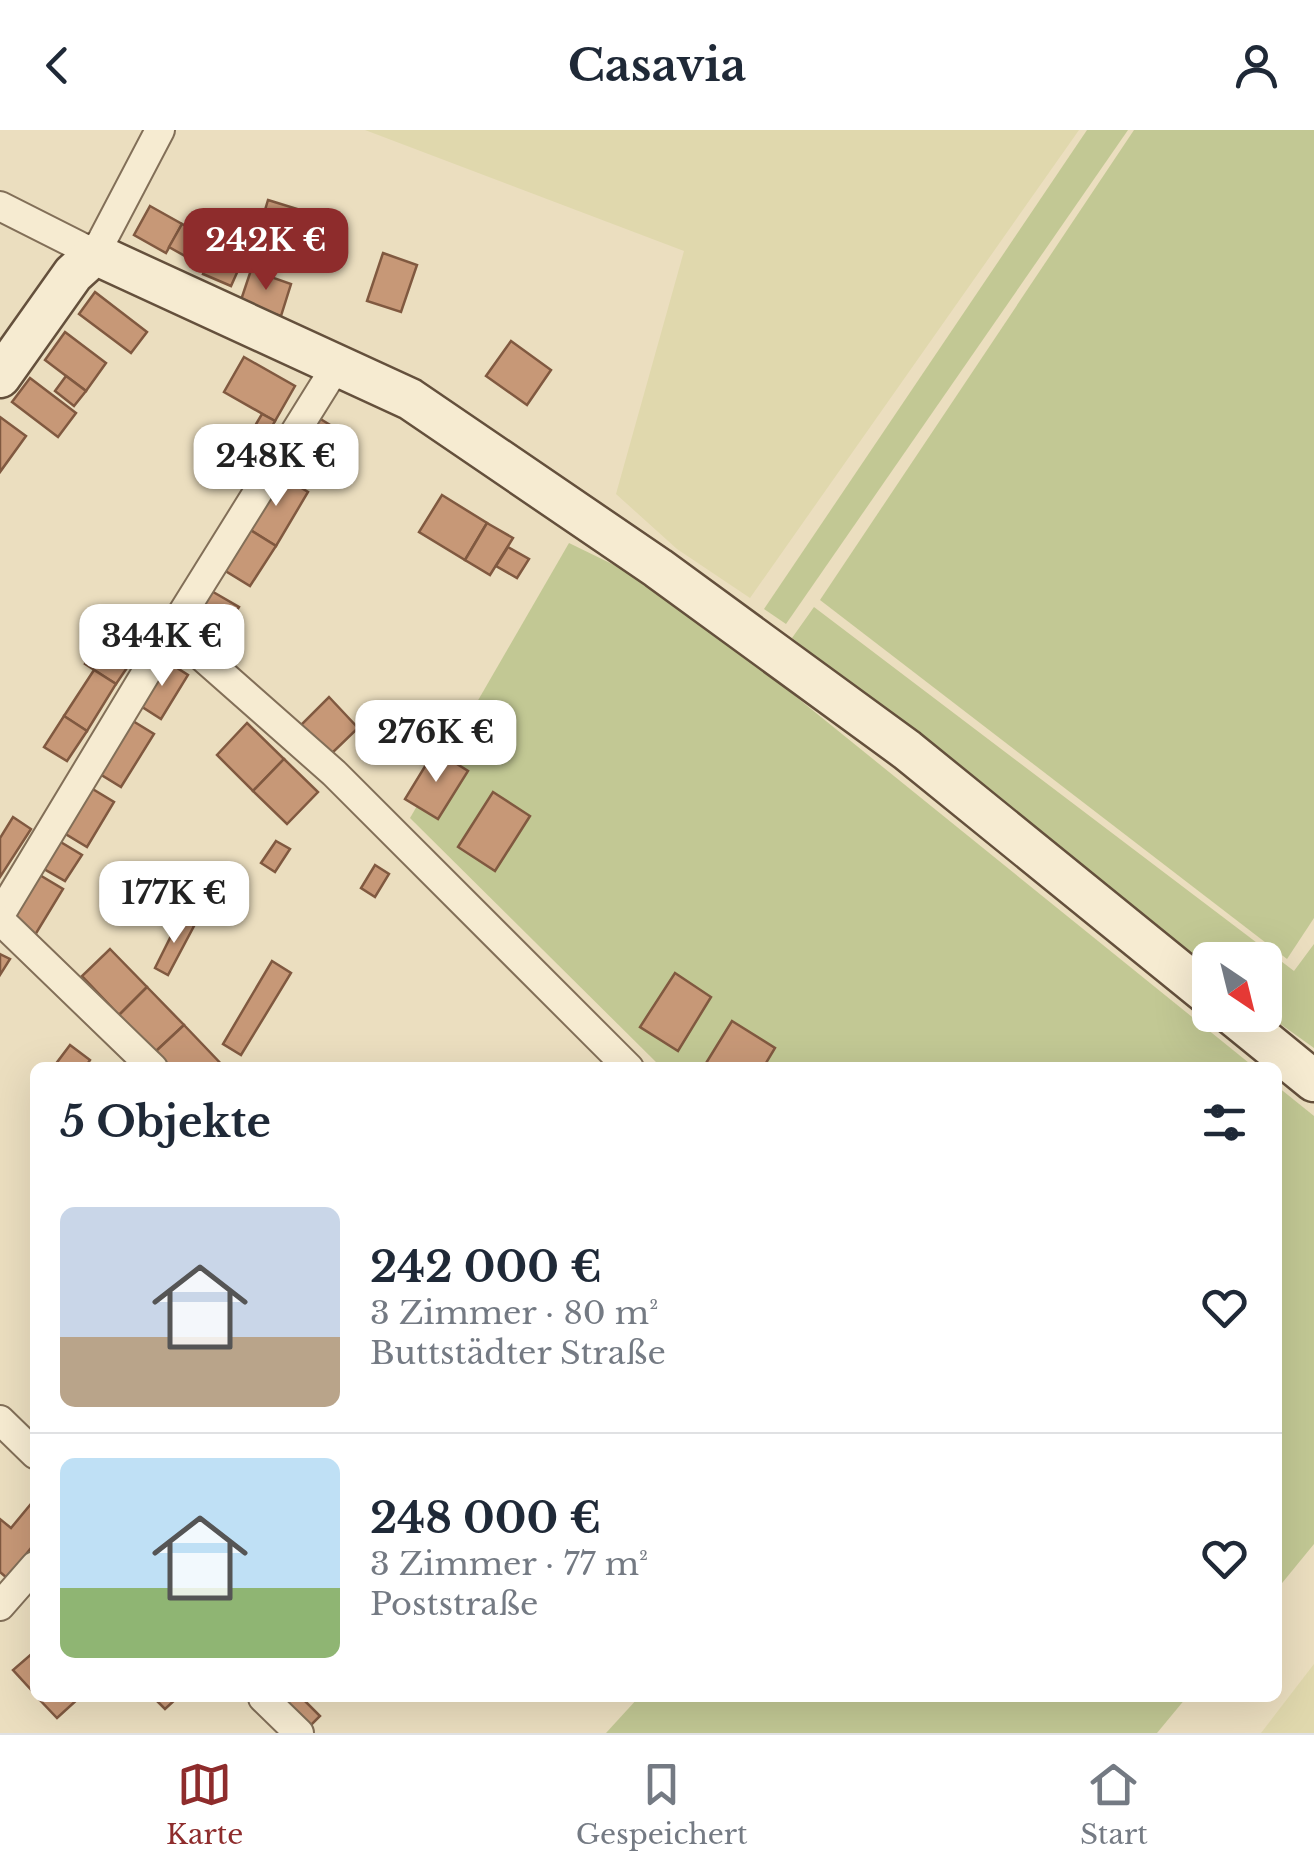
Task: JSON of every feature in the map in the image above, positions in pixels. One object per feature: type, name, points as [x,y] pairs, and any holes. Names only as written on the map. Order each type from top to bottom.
[{"type":"main road","points":[[0,377],[73,274],[95,254],[410,399],[658,568],[907,750],[1192,981]]},
{"type":"main road","points":[[1254,1032],[1314,1080]]},
{"type":"street","points":[[0,206],[95,254],[160,130]]},
{"type":"street","points":[[147,1062],[0,917],[337,365]]},
{"type":"street","points":[[172,630],[334,773],[623,1062]]},
{"type":"street","points":[[0,1420],[30,1449]]},
{"type":"street","points":[[0,1606],[30,1572]]},
{"type":"street","points":[[267,1702],[298,1733]]},
{"type":"shaded area","points":[[365,130],[1079,130],[750,598],[677,549],[616,494],[684,251]]},
{"type":"shaded area","points":[[1314,1664],[1314,1733],[1261,1733]]},
{"type":"green space","points":[[1087,130],[1128,130],[786,624],[764,609]]},
{"type":"green space","points":[[1134,130],[1314,130],[1314,918],[1287,959],[1282,955],[1282,942],[1265,942],[820,600]]},
{"type":"green space","points":[[569,543],[647,581],[696,616],[1192,1017],[1192,1032],[1211,1032],[1248,1062],[656,1062],[410,818]]},
{"type":"green space","points":[[814,607],[1256,942],[1192,942],[1192,956],[792,638]]},
{"type":"green space","points":[[1314,944],[1314,1048],[1282,1025],[1282,962],[1294,971]]},
{"type":"green space","points":[[1282,1090],[1314,1116],[1314,1544],[1282,1583]]},
{"type":"green space","points":[[634,1702],[1183,1702],[1157,1733],[606,1733]]},
{"type":"building","points":[[268,200],[320,216],[309,253],[257,237]]},
{"type":"building","points":[[150,206],[182,224],[166,253],[134,235]]},
{"type":"building","points":[[182,224],[204,237],[192,260],[169,247]]},
{"type":"building","points":[[216,245],[244,257],[231,286],[203,274]]},
{"type":"building","points":[[383,253],[417,265],[401,312],[367,301]]},
{"type":"building","points":[[251,270],[291,284],[281,316],[240,303]]},
{"type":"building","points":[[95,292],[147,332],[131,353],[79,314]]},
{"type":"building","points":[[65,332],[106,363],[86,391],[45,360]]},
{"type":"building","points":[[511,341],[551,370],[527,405],[486,376]]},
{"type":"building","points":[[244,357],[295,386],[275,421],[224,392]]},
{"type":"building","points":[[66,376],[86,391],[74,406],[55,391]]},
{"type":"building","points":[[30,378],[76,413],[58,437],[12,402]]},
{"type":"building","points":[[262,414],[275,421],[259,449],[246,441]]},
{"type":"building","points":[[314,415],[343,433],[313,483],[284,465]]},
{"type":"building","points":[[0,417],[26,436],[0,472]]},
{"type":"building","points":[[277,473],[308,492],[276,546],[244,526]]},
{"type":"building","points":[[442,495],[487,523],[465,560],[419,532]]},
{"type":"building","points":[[487,523],[513,538],[490,575],[465,560]]},
{"type":"building","points":[[244,526],[276,546],[250,586],[219,567]]},
{"type":"building","points":[[508,547],[529,559],[517,578],[496,566]]},
{"type":"building","points":[[208,589],[239,607],[211,652],[180,634]]},
{"type":"building","points":[[106,632],[137,653],[116,684],[85,664]]},
{"type":"building","points":[[163,659],[188,675],[161,719],[136,703]]},
{"type":"building","points":[[94,670],[116,684],[87,731],[64,716]]},
{"type":"building","points":[[329,697],[358,728],[329,756],[300,726]]},
{"type":"building","points":[[64,716],[87,731],[67,761],[44,747]]},
{"type":"building","points":[[128,718],[154,734],[121,787],[95,771]]},
{"type":"building","points":[[247,723],[284,759],[253,791],[217,755]]},
{"type":"building","points":[[435,750],[468,771],[438,819],[405,799]]},
{"type":"building","points":[[284,759],[318,792],[287,824],[253,791]]},
{"type":"building","points":[[86,785],[114,802],[87,847],[59,830]]},
{"type":"building","points":[[493,792],[530,816],[495,871],[458,847]]},
{"type":"building","points":[[13,817],[31,829],[0,877],[0,838]]},
{"type":"building","points":[[54,838],[82,855],[65,881],[37,865]]},
{"type":"building","points":[[276,841],[290,849],[275,872],[261,863]]},
{"type":"building","points":[[375,865],[389,874],[375,897],[361,888]]},
{"type":"building","points":[[33,871],[63,889],[35,935],[5,917]]},
{"type":"building","points":[[180,918],[194,926],[168,975],[155,968]]},
{"type":"building","points":[[110,949],[147,987],[119,1015],[82,976]]},
{"type":"building","points":[[0,954],[10,959],[0,975]]},
{"type":"building","points":[[272,961],[291,973],[241,1055],[223,1044]]},
{"type":"building","points":[[675,973],[711,997],[678,1051],[640,1027]]},
{"type":"building","points":[[147,987],[184,1025],[155,1052],[119,1015]]},
{"type":"building","points":[[732,1021],[775,1048],[767,1062],[707,1062]]},
{"type":"building","points":[[184,1025],[219,1062],[164,1062],[155,1052]]},
{"type":"building","points":[[70,1045],[90,1060],[89,1062],[57,1062]]},
{"type":"building","points":[[30,1505],[30,1549],[7,1578],[0,1572],[0,1519],[11,1528]]},
{"type":"building","points":[[30,1655],[30,1689],[13,1670]]},
{"type":"building","points":[[42,1702],[75,1702],[57,1718]]},
{"type":"building","points":[[283,1702],[306,1702],[320,1716],[308,1728]]}]
